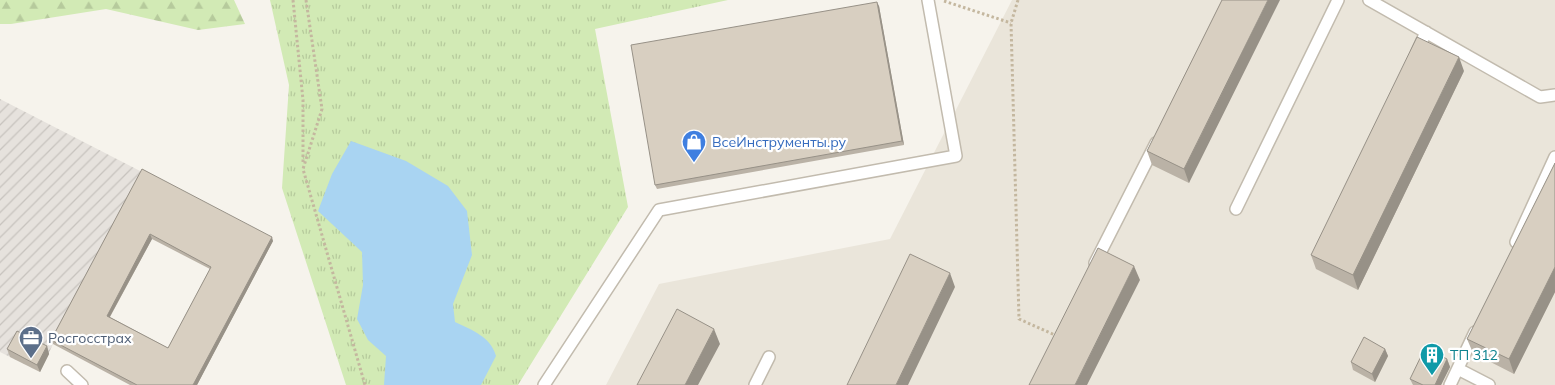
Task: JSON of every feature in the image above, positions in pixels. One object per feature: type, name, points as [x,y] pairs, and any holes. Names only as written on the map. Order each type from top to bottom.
[{"type":"lane","points":[[544,385],[659,210],[956,156],[928,0]]},
{"type":"lane","points":[[1236,209],[1338,0]]},
{"type":"lane","points":[[1369,0],[1540,97],[1555,95]]},
{"type":"lane","points":[[1413,59],[1426,32]]},
{"type":"lane","points":[[1089,274],[1161,133]]},
{"type":"lane","points":[[1510,254],[1555,157]]},
{"type":"lane","points":[[1450,385],[1478,325]]},
{"type":"lane","points":[[755,385],[770,357]]},
{"type":"lane","points":[[1458,369],[1489,385]]},
{"type":"lane","points":[[67,371],[82,385]]},
{"type":"path","points":[[293,0],[303,100],[303,169],[365,385]]},
{"type":"path","points":[[303,169],[322,109],[306,0]]},
{"type":"path","points":[[941,0],[1011,23]]},
{"type":"path","points":[[1018,0],[1011,23],[1019,320],[1058,336]]},
{"type":"shaded area","points":[[1012,0],[1555,0],[1555,385],[606,385],[659,284],[890,239]]},
{"type":"shaded area","points":[[0,99],[144,173],[40,372],[0,352]]},
{"type":"green space","points":[[0,0],[234,0],[245,24],[198,30],[106,9],[11,24],[0,24]]},
{"type":"green space","points":[[270,0],[728,0],[595,29],[628,207],[518,385],[346,385],[282,188],[289,85]]},
{"type":"water","points":[[351,141],[406,161],[448,186],[467,211],[472,255],[453,304],[455,322],[474,331],[485,339],[496,356],[481,385],[384,385],[386,356],[368,340],[357,319],[363,285],[362,252],[318,211],[332,174]]},
{"type":"building","points":[[1222,0],[1268,0],[1184,169],[1147,151]]},
{"type":"building","points":[[877,2],[902,141],[655,185],[631,45]]},
{"type":"building","points":[[1417,37],[1459,57],[1353,275],[1311,255]]},
{"type":"building","points":[[1555,163],[1555,267],[1509,359],[1467,339]]},
{"type":"building","points":[[142,169],[272,237],[193,385],[137,385],[51,340]],"holes":[[[150,234],[211,267],[168,348],[107,316]]]},
{"type":"building","points":[[1098,248],[1134,266],[1075,385],[1029,385]]},
{"type":"building","points":[[910,254],[950,273],[896,385],[847,385]]},
{"type":"building","points":[[677,309],[714,329],[685,385],[637,385]]},
{"type":"building","points":[[17,331],[47,346],[37,365],[7,349]]},
{"type":"building","points":[[1364,337],[1385,349],[1372,374],[1351,362]]},
{"type":"building","name":"ТП 312","points":[[1425,348],[1447,359],[1435,385],[1423,385],[1410,379]]},
{"type":"place","name":"ВсеИнструменты.ру","points":[[694,163]]},
{"type":"place","name":"Росгосстрах","points":[[31,359]]},
{"type":"place","name":"ТП 312","points":[[1432,376]]}]
